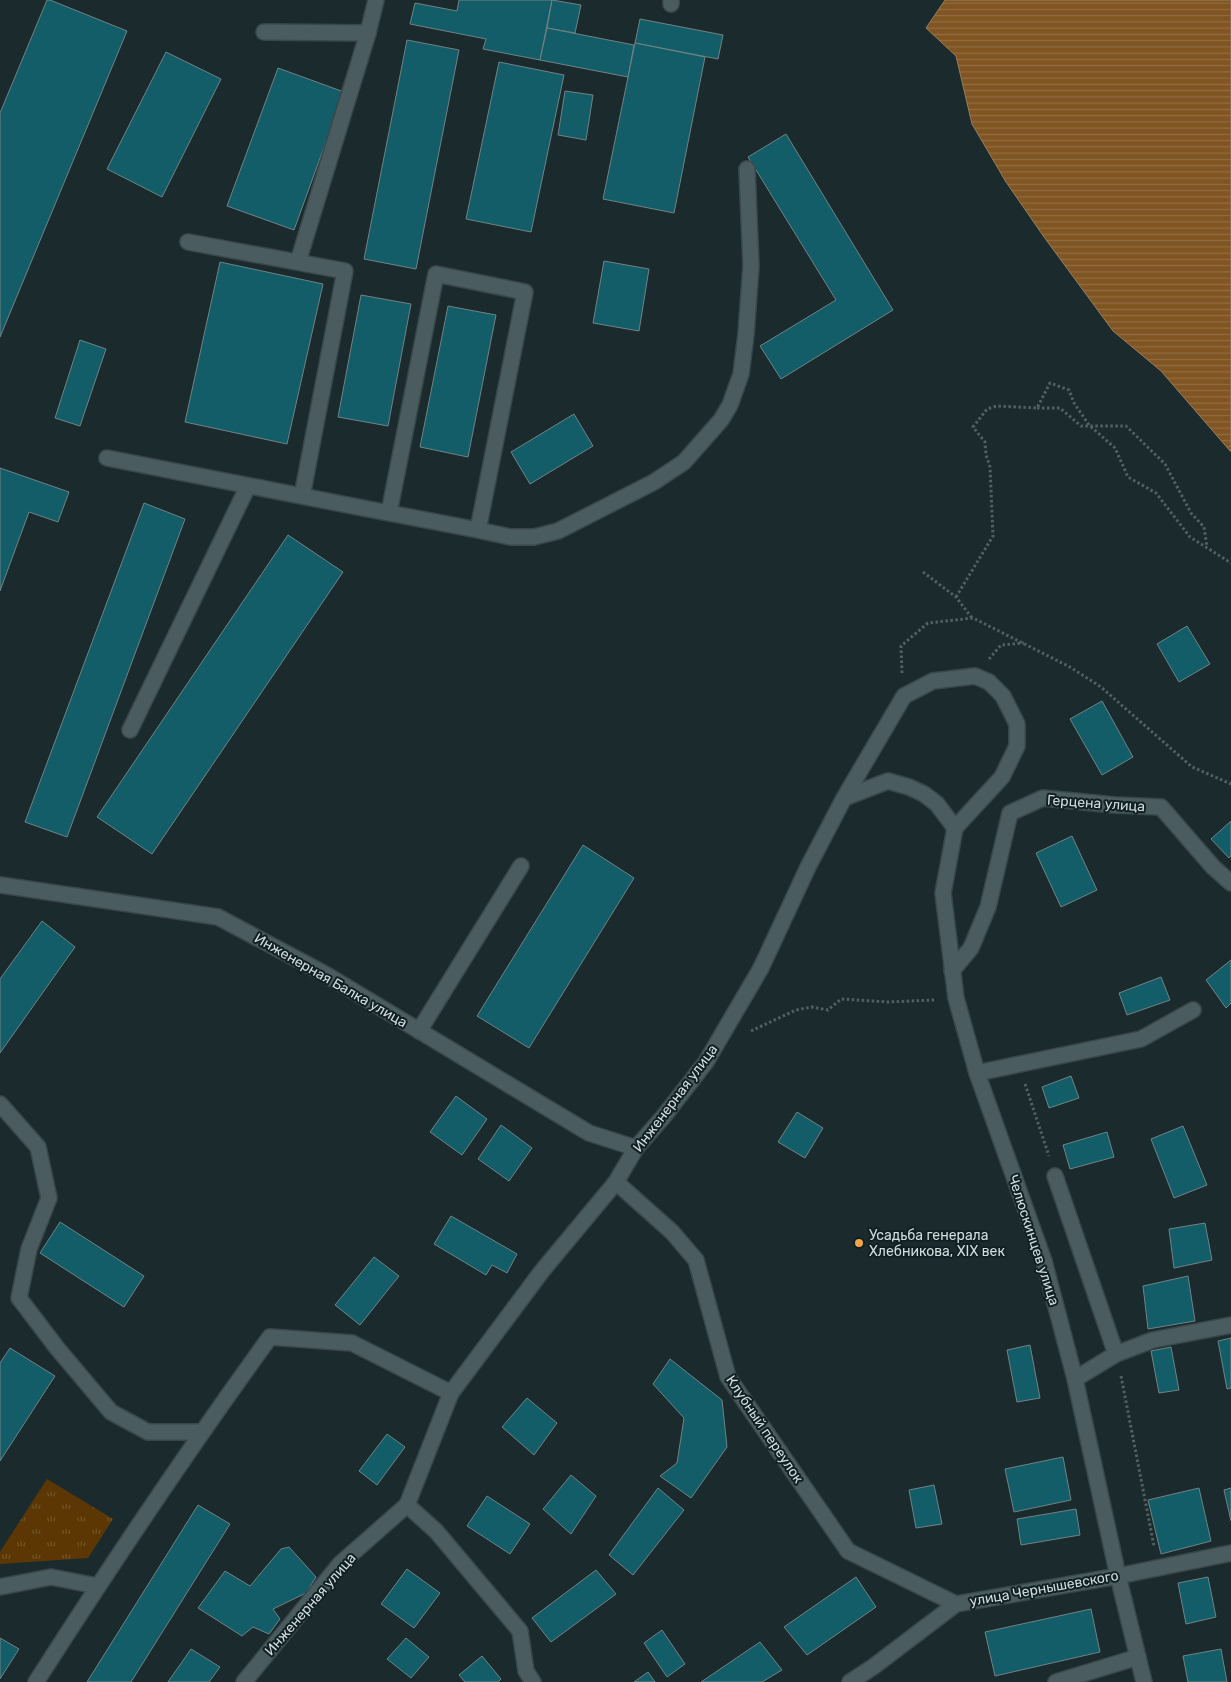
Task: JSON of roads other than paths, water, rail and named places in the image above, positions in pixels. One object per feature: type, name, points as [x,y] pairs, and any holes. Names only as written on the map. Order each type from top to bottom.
[{"type":"street","points":[[298,262],[368,33],[376,0]]},
{"type":"street","points":[[264,32],[368,33]]},
{"type":"street","points":[[107,458],[510,537],[534,537],[558,532],[654,482],[684,462],[721,420],[730,406],[741,374],[751,266],[747,169]]},
{"type":"street","points":[[188,242],[345,272],[302,496]]},
{"type":"street","points":[[389,513],[436,274],[524,292],[478,530]]},
{"type":"street","points":[[130,730],[248,486]]},
{"type":"street","name":"Инженерная улица","points":[[244,1682],[340,1564],[407,1505],[450,1393],[542,1271],[616,1182],[636,1148],[664,1116],[706,1062],[761,968],[808,867],[844,798],[904,696],[933,681],[975,676],[989,682],[1007,702],[1018,724],[1017,746],[1002,777],[955,828]]},
{"type":"street","points":[[844,798],[888,781],[924,794],[937,804],[955,828]]},
{"type":"street","name":"Герцена улица","points":[[952,971],[971,948],[988,907],[1010,813],[1043,798],[1115,805],[1161,807],[1213,867],[1231,883]]},
{"type":"street","name":"Челюскинцев улица","points":[[955,828],[943,893],[956,998],[977,1073],[1044,1261],[1075,1379],[1118,1576],[1144,1682]]},
{"type":"street","points":[[419,1031],[521,866]]},
{"type":"street","name":"Инженерная Балка улица","points":[[0,885],[218,917],[325,974],[589,1132],[636,1148]]},
{"type":"street","points":[[977,1073],[1141,1039],[1193,1010]]},
{"type":"street","points":[[0,1104],[38,1147],[49,1198],[29,1249],[19,1298],[57,1348],[111,1412],[148,1432],[201,1432]]},
{"type":"street","points":[[1056,1176],[1116,1354]]},
{"type":"street","name":"Клубный переулок","points":[[616,1182],[672,1232],[696,1260],[728,1377],[848,1551],[956,1604]]},
{"type":"street","points":[[1075,1379],[1116,1354],[1153,1340],[1231,1325]]},
{"type":"street","points":[[36,1682],[97,1586],[201,1432],[270,1337],[352,1344],[450,1393]]},
{"type":"street","points":[[407,1505],[436,1531],[520,1631],[526,1671],[533,1682]]},
{"type":"street","name":"улица Чернышевского","points":[[850,1682],[873,1667],[956,1604],[1118,1576],[1231,1553]]},
{"type":"street","points":[[0,1587],[51,1577],[97,1586]]},
{"type":"street","points":[[1056,1682],[1138,1657]]},
{"type":"place","name":"Усадьба генерала Хлебникова, XIX век","points":[[859,1243]]}]
